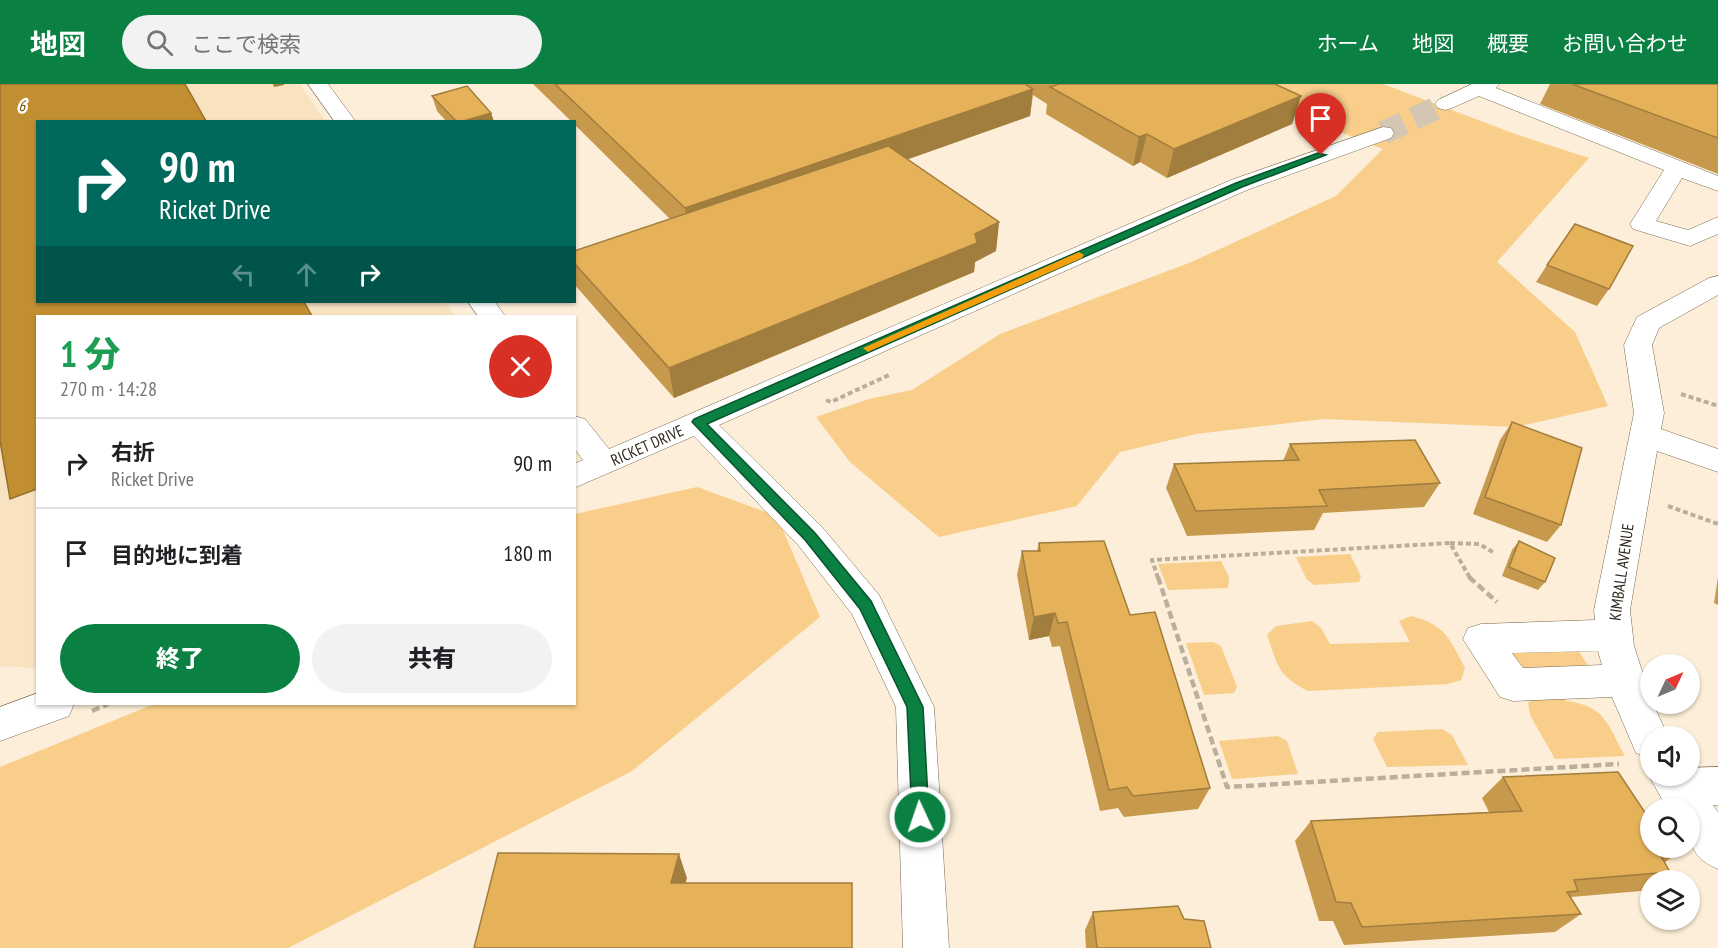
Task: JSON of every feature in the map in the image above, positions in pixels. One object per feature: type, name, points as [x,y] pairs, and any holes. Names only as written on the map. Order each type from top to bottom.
[{"type":"street","points":[[318,84],[345,120]]},
{"type":"street","points":[[1445,104],[1484,86],[1718,184]]},
{"type":"street","name":"RICKET DRIVE","points":[[576,476],[1239,185],[1383,133]]},
{"type":"street","points":[[1677,167],[1642,224],[1690,239],[1718,224]]},
{"type":"street","name":"KIMBALL AVENUE","points":[[1638,751],[1613,635],[1612,610],[1649,413],[1638,345],[1647,323],[1718,284]]},
{"type":"street","points":[[482,303],[491,315]]},
{"type":"street","points":[[698,422],[810,536],[866,605],[915,707],[926,948]]},
{"type":"street","points":[[576,429],[603,464]]},
{"type":"street","points":[[1645,435],[1718,461]]},
{"type":"street","points":[[1613,635],[1481,639],[1513,685],[1623,680]]},
{"type":"street","points":[[0,724],[52,705]]},
{"type":"street","points":[[1700,784],[1718,786]]},
{"type":"street","points":[[1676,786],[1718,848]]},
{"type":"path","points":[[1672,390],[1718,406]]},
{"type":"path","points":[[1634,493],[1718,524]]},
{"type":"path","points":[[1450,543],[1470,578],[1500,605]]},
{"type":"path","points":[[1493,552],[1479,544],[1450,543],[1152,560],[1227,786],[1638,751]]},
{"type":"shaded area","name":"6","points":[[0,84],[300,84],[324,120],[36,120],[36,303],[446,303],[454,315],[36,315],[36,668],[0,666]]},
{"type":"shaded area","points":[[1231,84],[1383,84],[1515,134],[1589,158],[1497,262],[1575,332],[1608,406],[1516,427],[1324,419],[1196,434],[1120,452],[1077,506],[939,537],[850,462],[816,417],[869,399],[912,390],[1000,334],[1189,263],[1336,196],[1383,149],[1330,128],[1294,117]]},
{"type":"shaded area","points":[[697,487],[777,516],[820,617],[632,771],[288,948],[0,948],[0,767],[152,705],[576,705],[576,514]]},
{"type":"shaded area","points":[[1350,554],[1361,576],[1359,582],[1314,585],[1307,580],[1296,557]]},
{"type":"shaded area","points":[[1221,561],[1229,577],[1228,588],[1168,590],[1158,564]]},
{"type":"shaded area","points":[[1411,616],[1432,624],[1445,634],[1465,668],[1461,680],[1448,684],[1308,691],[1290,680],[1280,669],[1267,635],[1276,626],[1312,621],[1321,628],[1330,644],[1410,642],[1399,621]]},
{"type":"shaded area","points":[[1213,642],[1221,646],[1237,687],[1234,693],[1204,695],[1186,643]]},
{"type":"shaded area","points":[[1576,647],[1589,667],[1530,670],[1514,662],[1513,654],[1517,648]]},
{"type":"shaded area","points":[[1559,692],[1566,701],[1579,703],[1598,712],[1609,726],[1625,756],[1555,759],[1530,715],[1528,703],[1538,695]]},
{"type":"shaded area","points":[[1442,729],[1452,735],[1468,765],[1387,767],[1373,739],[1378,732]]},
{"type":"shaded area","points":[[1278,736],[1287,741],[1298,774],[1232,779],[1219,741]]},
{"type":"water","name":"6","points":[[0,84],[185,84],[205,120],[36,120],[36,303],[305,303],[311,315],[36,315],[36,489],[10,499],[0,441]]},
{"type":"building","points":[[555,84],[1025,84],[1033,89],[685,208]]},
{"type":"building","points":[[1059,84],[1275,84],[1301,96],[1174,149],[1147,134],[1139,137],[1050,87]]},
{"type":"building","points":[[1572,84],[1718,84],[1718,138]]},
{"type":"building","points":[[467,86],[491,113],[467,120],[455,120],[432,96]]},
{"type":"building","points":[[888,146],[999,222],[975,234],[977,243],[669,368],[576,265],[576,250]]},
{"type":"building","points":[[1575,224],[1633,246],[1609,289],[1547,265]]},
{"type":"building","points":[[1512,422],[1582,448],[1561,525],[1485,497]]},
{"type":"building","points":[[1415,440],[1440,483],[1319,490],[1327,506],[1196,511],[1174,464],[1299,460],[1290,444]]},
{"type":"building","points":[[1104,541],[1130,615],[1155,612],[1210,788],[1133,796],[1127,787],[1109,790],[1067,622],[1058,623],[1055,613],[1034,617],[1022,551],[1040,551],[1039,543]]},
{"type":"building","points":[[1519,541],[1555,558],[1545,582],[1509,567]]},
{"type":"building","points":[[1618,772],[1640,805],[1640,858],[1662,858],[1669,870],[1640,870],[1640,874],[1574,880],[1578,891],[1567,892],[1581,914],[1362,927],[1351,903],[1336,902],[1311,821],[1522,811],[1503,777]]},
{"type":"building","points":[[498,853],[679,854],[671,883],[852,883],[852,948],[474,948]]},
{"type":"building","points":[[1178,906],[1184,919],[1204,921],[1211,948],[1097,948],[1093,912]]},
{"type":"tunnel","points":[[1383,133],[1445,104]]},
{"type":"slow traffic","points":[[868,348],[1079,255]]},
{"type":"route","points":[[920,817],[915,707],[866,605],[810,536],[698,422],[1239,185],[1321,155]]}]
